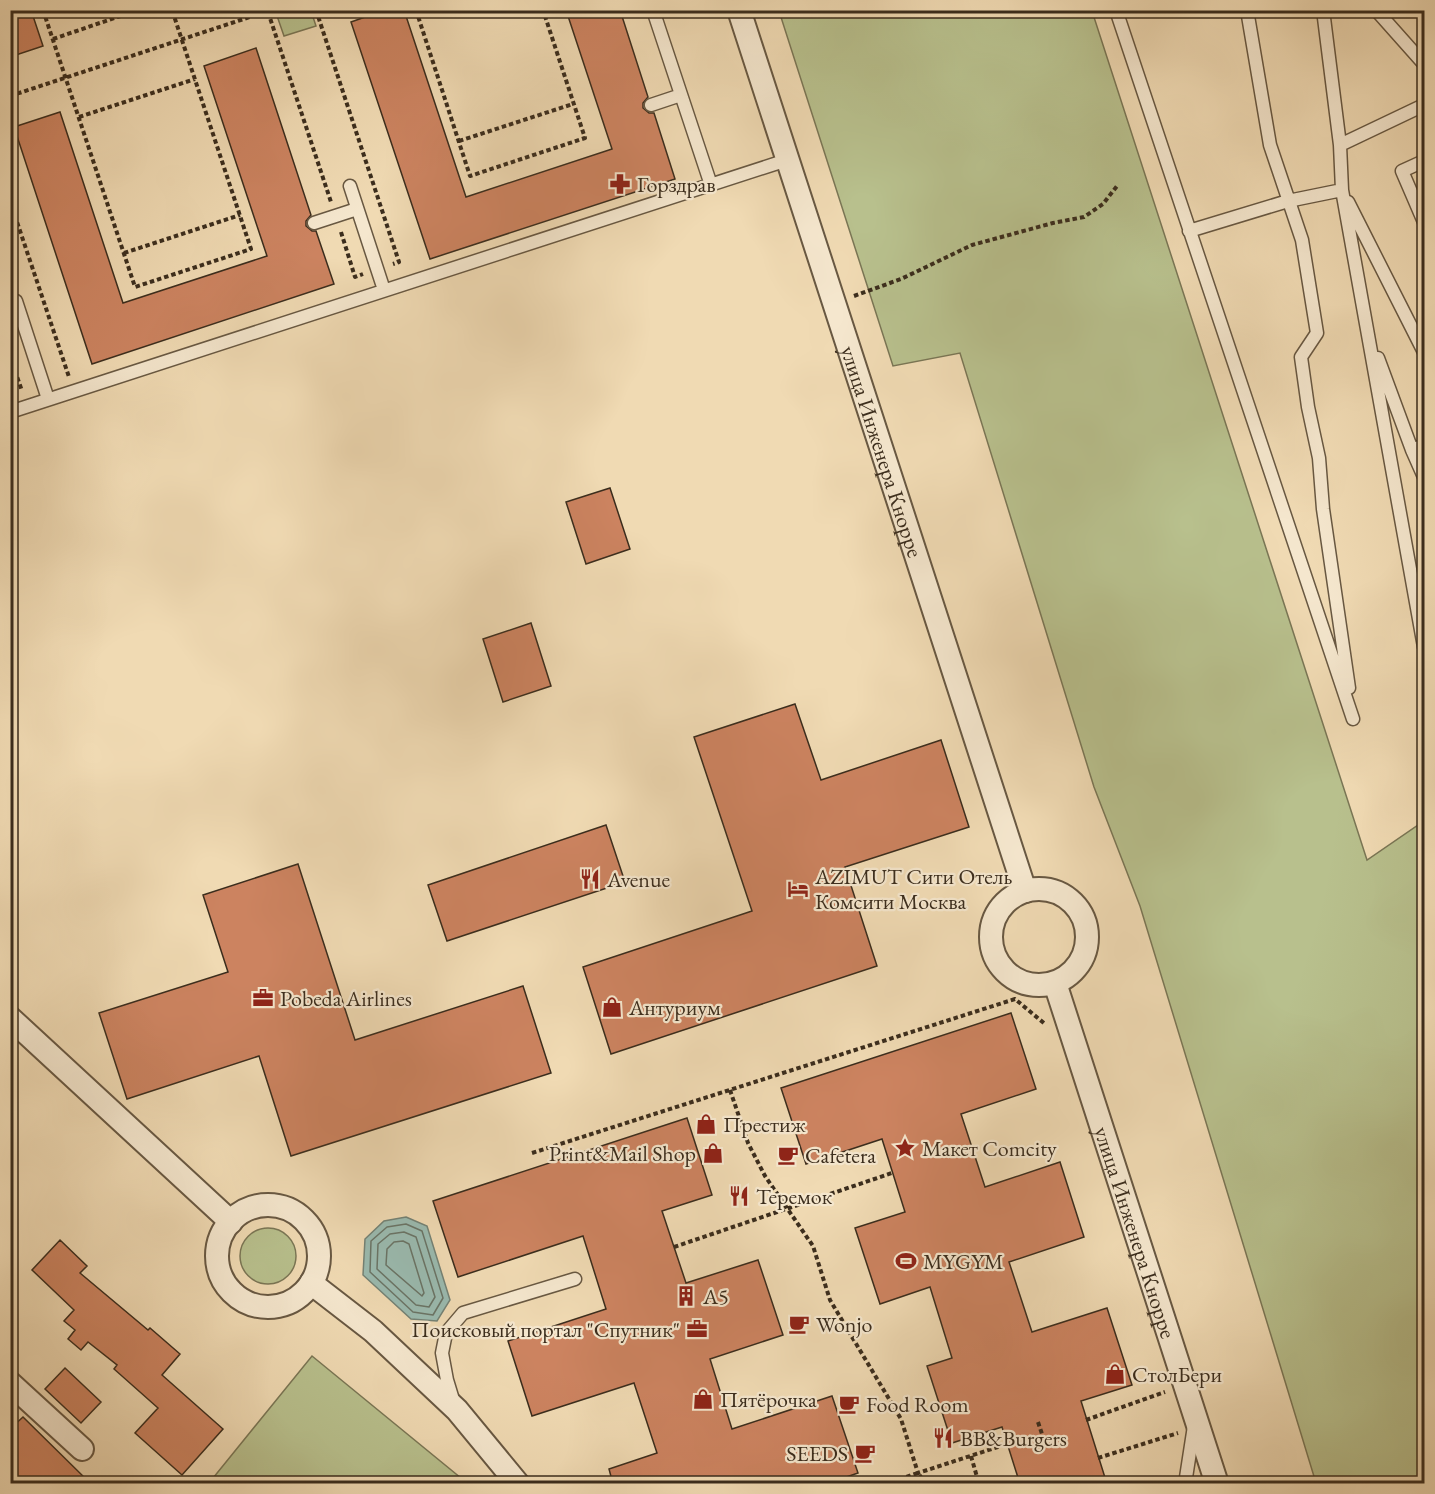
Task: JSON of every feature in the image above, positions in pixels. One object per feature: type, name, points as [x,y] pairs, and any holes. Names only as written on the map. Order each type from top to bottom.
[{"type":"street","name":"улица Инженера Кнорре","points":[[738,10],[1025,891]]},
{"type":"street","points":[[1036,889],[1052,891],[1065,897],[1077,907],[1084,920],[1087,935],[1085,950],[1079,964],[1069,975],[1055,983],[1039,986],[1022,983],[1008,974],[997,962],[991,946],[991,929],[996,913],[1007,900],[1025,891],[1036,889]]},
{"type":"street","name":"улица Инженера Кнорре","points":[[1055,983],[1217,1484]]},
{"type":"street","points":[[10,1018],[231,1222]]},
{"type":"street","points":[[270,1205],[288,1209],[303,1218],[313,1232],[319,1249],[318,1267],[311,1283],[299,1296],[275,1306],[249,1303],[234,1293],[228,1287],[220,1271],[218,1254],[221,1236],[231,1222],[253,1207],[270,1205]]},
{"type":"street","points":[[311,1283],[373,1331],[457,1410],[518,1484]]},
{"type":"street","points":[[10,1383],[82,1449]]},
{"type":"lane","points":[[653,10],[711,185]]},
{"type":"lane","points":[[1116,10],[1353,719],[1323,509],[1319,458],[1308,407],[1301,357],[1317,333],[1302,240],[1270,145],[1248,10]]},
{"type":"lane","points":[[1323,10],[1340,145],[1342,190],[1425,647]]},
{"type":"lane","points":[[1376,10],[1425,64]]},
{"type":"lane","points":[[651,105],[681,95]]},
{"type":"lane","points":[[1340,145],[1425,105]]},
{"type":"lane","points":[[10,412],[787,160]]},
{"type":"lane","points":[[1425,161],[1402,171],[1425,222]]},
{"type":"lane","points":[[350,186],[384,290]]},
{"type":"lane","points":[[1189,231],[1288,201],[1342,190]]},
{"type":"lane","points":[[1342,190],[1425,352]]},
{"type":"lane","points":[[314,223],[357,209]]},
{"type":"lane","points":[[16,301],[16,319],[48,399]]},
{"type":"lane","points":[[1366,326],[1412,450],[1425,477]]},
{"type":"lane","points":[[1412,450],[1425,444]]},
{"type":"lane","points":[[457,1410],[447,1380],[442,1353],[446,1333],[463,1312],[575,1279]]},
{"type":"lane","points":[[1185,1484],[1196,1416]]},
{"type":"path","points":[[43,10],[135,287],[251,249],[172,10]]},
{"type":"path","points":[[53,39],[138,10]]},
{"type":"path","points":[[10,96],[257,13],[270,11],[356,277],[399,262],[316,10]]},
{"type":"path","points":[[416,10],[470,176],[585,138],[543,10]]},
{"type":"path","points":[[79,117],[195,79]]},
{"type":"path","points":[[459,141],[573,104]]},
{"type":"path","points":[[834,303],[901,279],[972,245],[1084,217],[1103,204],[1117,186]]},
{"type":"path","points":[[10,201],[73,391]]},
{"type":"path","points":[[124,253],[240,215]]},
{"type":"path","points":[[10,356],[27,406]]},
{"type":"path","points":[[532,1153],[1015,999],[1046,1025]]},
{"type":"path","points":[[730,1090],[748,1143],[765,1176],[813,1246],[834,1308],[901,1419],[918,1473],[926,1484]]},
{"type":"path","points":[[674,1247],[892,1173]]},
{"type":"path","points":[[1086,1420],[1166,1392]]},
{"type":"path","points":[[1038,1422],[1042,1434]]},
{"type":"path","points":[[1098,1458],[1178,1433]]},
{"type":"path","points":[[885,1484],[1007,1444]]},
{"type":"path","points":[[971,1456],[979,1484]]},
{"type":"green space","points":[[283,10],[311,11],[316,26],[284,36],[276,13]]},
{"type":"green space","points":[[779,11],[1092,11],[1367,860],[1424,821],[1424,1483],[1316,1483],[1140,906],[1094,787],[960,353],[893,366]]},
{"type":"green space","points":[[263,1228],[273,1228],[288,1236],[294,1245],[296,1256],[294,1267],[288,1276],[273,1284],[263,1284],[252,1279],[245,1272],[240,1261],[240,1251],[245,1240],[252,1233]]},
{"type":"green space","points":[[312,1356],[467,1483],[209,1483]]},
{"type":"water","points":[[406,1217],[427,1226],[450,1300],[437,1321],[411,1319],[363,1275],[365,1239],[384,1221]]},
{"type":"building","points":[[10,10],[31,10],[43,46],[10,57]]},
{"type":"building","points":[[385,10],[404,10],[466,197],[612,149],[566,10],[620,10],[648,97],[643,103],[643,108],[649,113],[654,113],[675,179],[430,259],[351,22]]},
{"type":"building","points":[[256,48],[311,215],[306,221],[306,226],[316,231],[334,284],[92,364],[14,127],[60,112],[123,303],[267,256],[204,66]]},
{"type":"building","points":[[610,488],[630,549],[586,564],[566,502]]},
{"type":"building","points":[[531,623],[551,686],[503,702],[483,639]]},
{"type":"building","name":"AZIMUT Сити Отель Комсити Москва","points":[[795,704],[821,780],[941,740],[969,827],[845,867],[877,966],[611,1054],[583,967],[752,911],[694,737]]},
{"type":"building","points":[[606,825],[625,882],[447,941],[428,885]]},
{"type":"building","points":[[298,864],[355,1040],[523,986],[551,1073],[291,1156],[259,1056],[127,1099],[99,1013],[228,972],[203,895]]},
{"type":"building","points":[[1011,1013],[1036,1089],[961,1114],[985,1187],[1060,1162],[1084,1237],[1009,1262],[1032,1332],[1107,1308],[1132,1385],[1081,1401],[1107,1484],[1020,1484],[1002,1427],[952,1443],[927,1366],[952,1358],[930,1287],[880,1304],[855,1228],[905,1212],[882,1139],[806,1164],[781,1088]]},
{"type":"building","name":"А5","points":[[687,1118],[712,1195],[662,1211],[686,1283],[758,1260],[783,1335],[710,1359],[732,1429],[832,1396],[858,1473],[826,1484],[613,1484],[609,1469],[657,1453],[634,1383],[532,1416],[508,1341],[606,1309],[583,1236],[458,1277],[433,1201]]},
{"type":"building","points":[[60,1240],[87,1266],[80,1273],[180,1354],[162,1375],[223,1429],[182,1475],[135,1433],[158,1408],[114,1369],[117,1365],[88,1342],[81,1350],[68,1339],[75,1330],[64,1321],[74,1310],[32,1270]]},
{"type":"building","points":[[65,1368],[101,1402],[81,1423],[45,1389]]},
{"type":"building","points":[[23,1417],[91,1484],[20,1484],[10,1474],[10,1429]]},
{"type":"place","name":"Горздрав","points":[[620,184]]},
{"type":"place","name":"Avenue","points":[[590,879]]},
{"type":"place","name":"AZIMUT Сити Отель Комсити Москва","points":[[798,889]]},
{"type":"place","name":"Pobeda Airlines","points":[[263,998]]},
{"type":"place","name":"Антуриум","points":[[612,1007]]},
{"type":"place","name":"Престиж","points":[[706,1124]]},
{"type":"place","name":"Макет Comcity","points":[[905,1148]]},
{"type":"place","name":"Print&Mail Shop","points":[[713,1153]]},
{"type":"place","name":"Cafetera","points":[[788,1155]]},
{"type":"place","name":"Теремок","points":[[739,1196]]},
{"type":"place","name":"MYGYM","points":[[906,1261]]},
{"type":"place","name":"А5","points":[[686,1296]]},
{"type":"place","name":"Wonjo","points":[[799,1324]]},
{"type":"place","name":"Поисковый портал \"Спутник\"","points":[[697,1329]]},
{"type":"place","name":"СтолБери","points":[[1115,1374]]},
{"type":"place","name":"Пятёрочка","points":[[703,1399]]},
{"type":"place","name":"Food Room","points":[[849,1404]]},
{"type":"place","name":"BB&Burgers","points":[[943,1438]]},
{"type":"place","name":"SEEDS","points":[[865,1453]]}]
